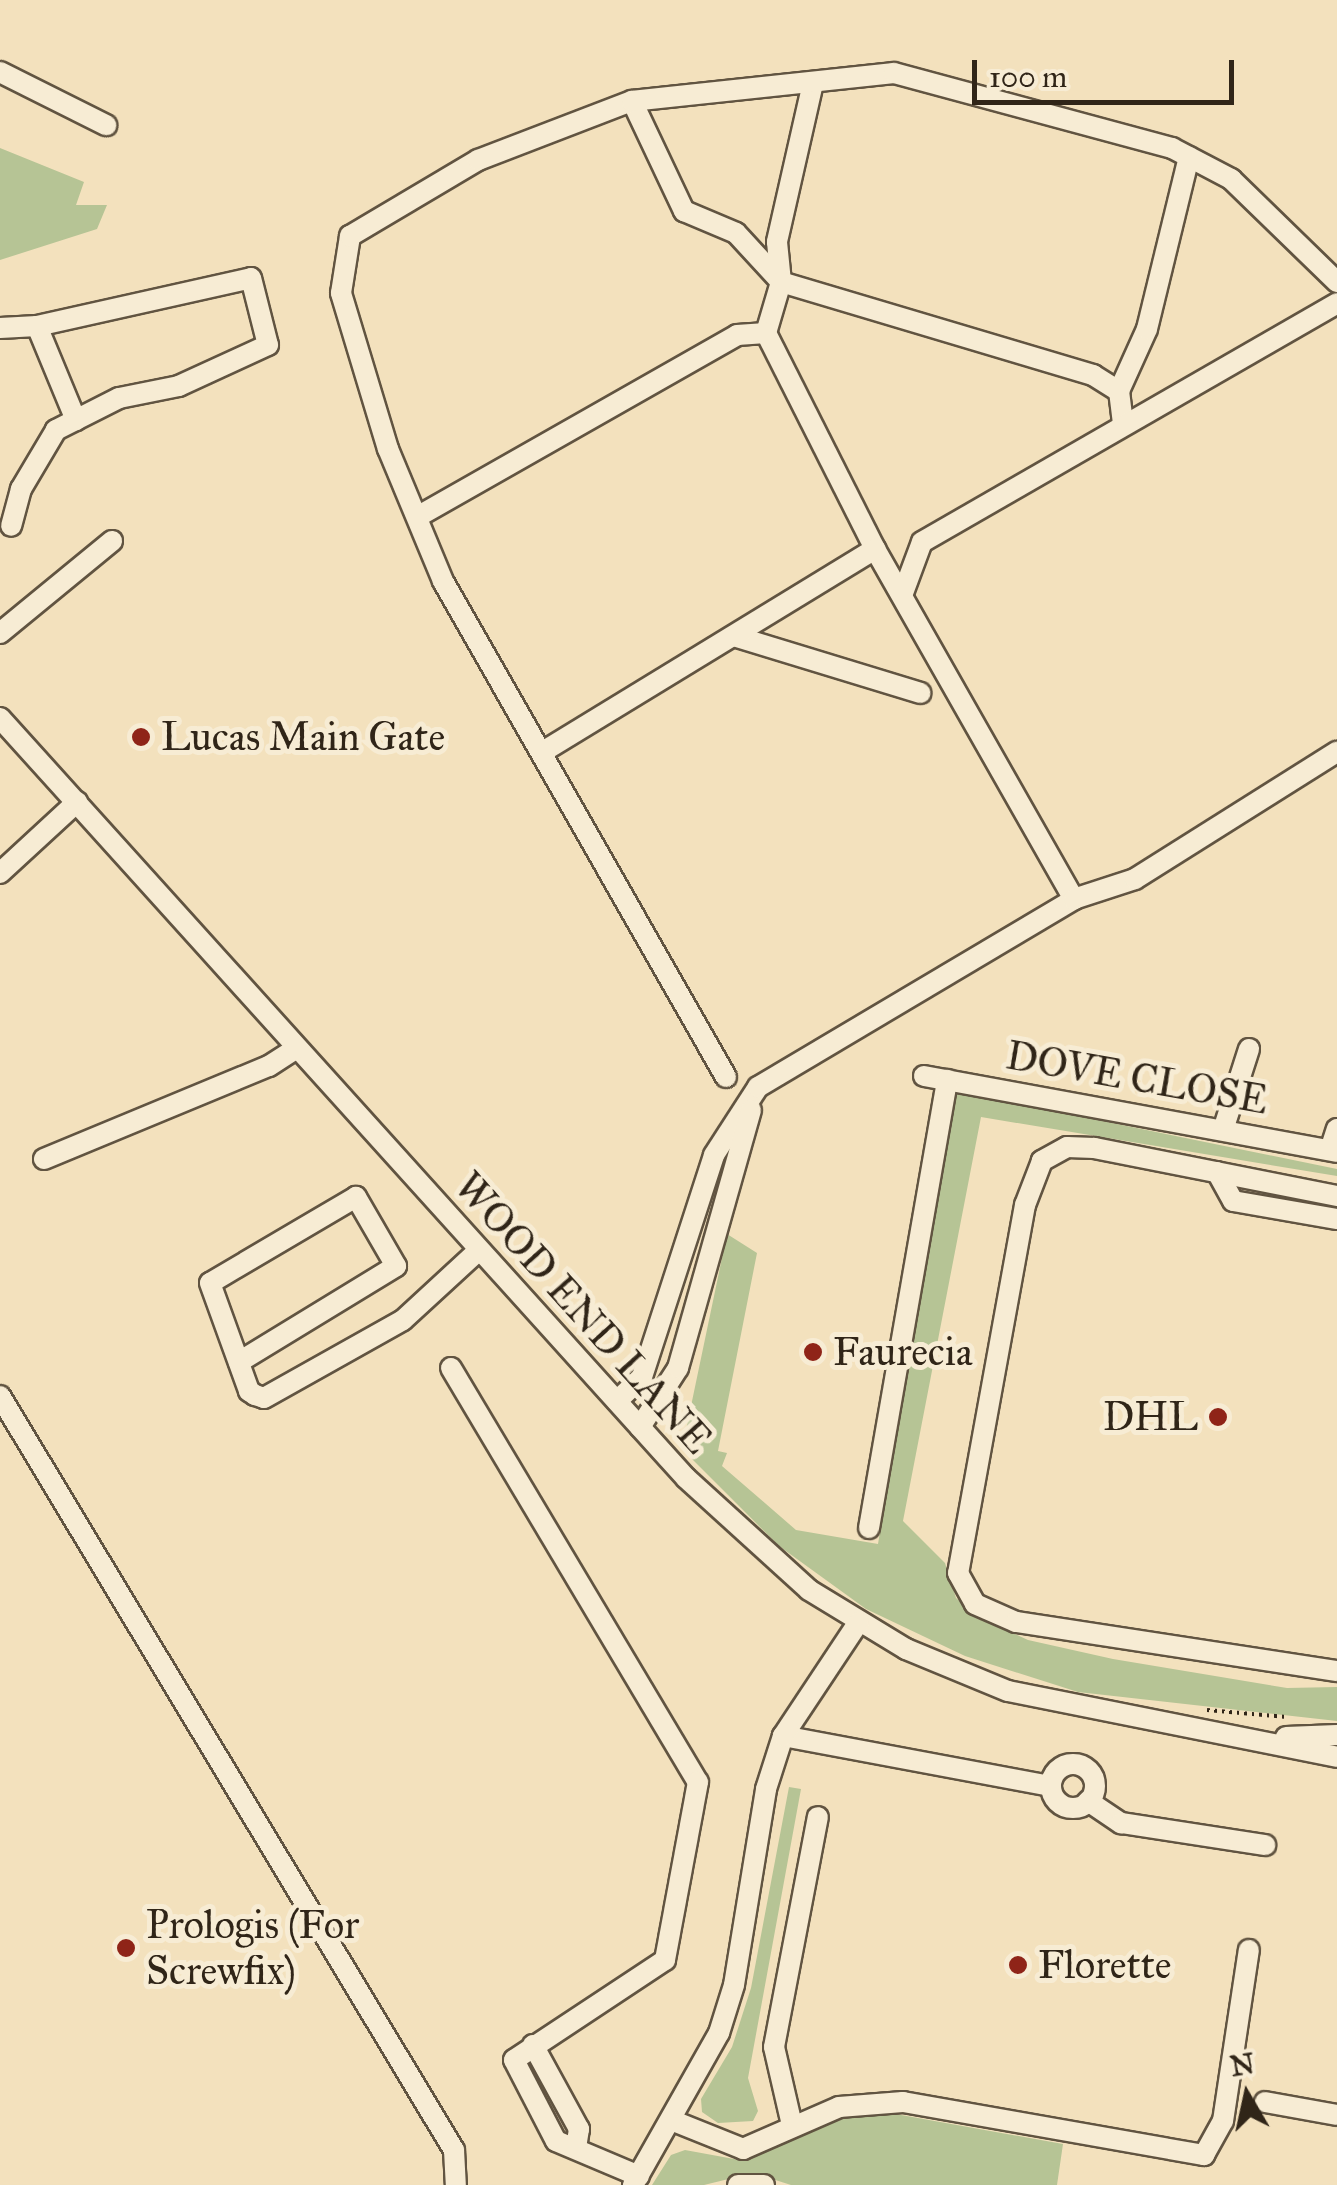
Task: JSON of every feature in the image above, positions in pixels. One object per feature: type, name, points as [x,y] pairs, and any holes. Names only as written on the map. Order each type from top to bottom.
[{"type":"street","points":[[0,72],[106,125]]},
{"type":"street","points":[[726,1077],[544,751],[443,581],[388,449],[340,294],[350,236],[478,160],[632,101],[894,73],[1189,157],[1231,179],[1337,282]]},
{"type":"street","points":[[813,83],[777,242],[781,282],[766,333],[875,549],[1074,900]]},
{"type":"street","points":[[632,101],[684,211],[736,233],[781,282],[1093,375],[1120,391]]},
{"type":"street","points":[[1123,424],[1120,391],[1147,330],[1189,157]]},
{"type":"street","points":[[0,328],[38,326],[251,278],[268,345],[180,386],[119,398],[56,430],[20,489],[10,526]]},
{"type":"street","points":[[903,593],[922,542],[1337,303]]},
{"type":"street","points":[[38,326],[76,420]]},
{"type":"street","points":[[417,517],[737,335],[766,333]]},
{"type":"street","points":[[0,632],[112,541]]},
{"type":"street","points":[[544,751],[875,549]]},
{"type":"street","points":[[734,636],[922,693]]},
{"type":"street","name":"WOOD END LANE","points":[[0,718],[478,1251],[618,1401],[644,1420],[771,1560],[858,1623],[969,1676],[1044,1702],[1254,1738],[1337,1757]]},
{"type":"street","points":[[618,1401],[642,1376],[714,1154],[758,1086],[1074,900],[1135,879],[1337,752]]},
{"type":"street","points":[[0,873],[77,802]]},
{"type":"street","points":[[44,1159],[297,1048]]},
{"type":"street","points":[[1224,1127],[1250,1050]]},
{"type":"street","name":"DOVE CLOSE","points":[[924,1076],[1224,1127],[1334,1151]]},
{"type":"street","points":[[869,1528],[947,1080]]},
{"type":"street","points":[[644,1420],[678,1368],[758,1086]]},
{"type":"street","points":[[1334,1151],[1337,1129]]},
{"type":"street","points":[[1337,1196],[1094,1148],[1066,1147],[1042,1161],[1025,1205],[958,1573],[976,1604],[1016,1622],[1337,1672]]},
{"type":"street","points":[[1217,1172],[1232,1201],[1337,1220]]},
{"type":"street","points":[[239,1362],[396,1266],[356,1198],[210,1283],[239,1362],[250,1391],[264,1398],[403,1320],[478,1251]]},
{"type":"street","points":[[670,1289],[699,1298]]},
{"type":"street","points":[[451,1368],[698,1782],[665,1960],[517,2055],[514,2067],[556,2141],[576,2146],[636,2181],[719,2033],[734,1985],[766,1790],[783,1736],[858,1623]]},
{"type":"street","points":[[0,1396],[454,2150],[456,2185]]},
{"type":"street","points":[[783,1736],[1050,1786],[1061,1805],[1088,1802],[1121,1823],[1265,1844]]},
{"type":"street","name":"WOOD END LANE","points":[[1254,1738],[1337,1736]]},
{"type":"street","points":[[1050,1786],[1060,1768],[1081,1765],[1094,1782],[1088,1802]]},
{"type":"street","points":[[792,2125],[774,2047],[818,1816]]},
{"type":"street","points":[[671,2120],[743,2149],[839,2107],[903,2102],[1204,2155],[1223,2121],[1248,1950]]},
{"type":"street","points":[[1266,2102],[1337,2115]]},
{"type":"street","points":[[738,2185],[764,2185]]},
{"type":"path","points":[[1193,1709],[1299,1718]]},
{"type":"green space","points":[[0,148],[84,182],[76,205],[107,205],[97,229],[0,260]]},
{"type":"green space","points":[[952,1090],[1337,1169],[1337,1176],[981,1117],[903,1521],[945,1563],[956,1598],[978,1617],[1028,1640],[1113,1659],[1287,1688],[1337,1687],[1337,1721],[1078,1692],[965,1656],[866,1609],[779,1546],[682,1449],[727,1234],[757,1253],[718,1451],[727,1453],[722,1466],[796,1530],[878,1544]]},
{"type":"green space","points":[[789,1787],[801,1789],[748,2078],[758,2111],[753,2121],[718,2123],[702,2112],[701,2099],[732,2047],[751,1988]]},
{"type":"green space","points":[[879,2111],[1063,2144],[1057,2185],[791,2185],[753,2173],[704,2185],[652,2185],[671,2155],[685,2150],[745,2161],[839,2118]]},
{"type":"place","name":"Lucas Main Gate","points":[[141,737]]},
{"type":"place","name":"Faurecia","points":[[813,1352]]},
{"type":"place","name":"DHL","points":[[1218,1417]]},
{"type":"place","name":"Prologis (For Screwfix)","points":[[126,1948]]},
{"type":"place","name":"Florette","points":[[1018,1965]]}]
